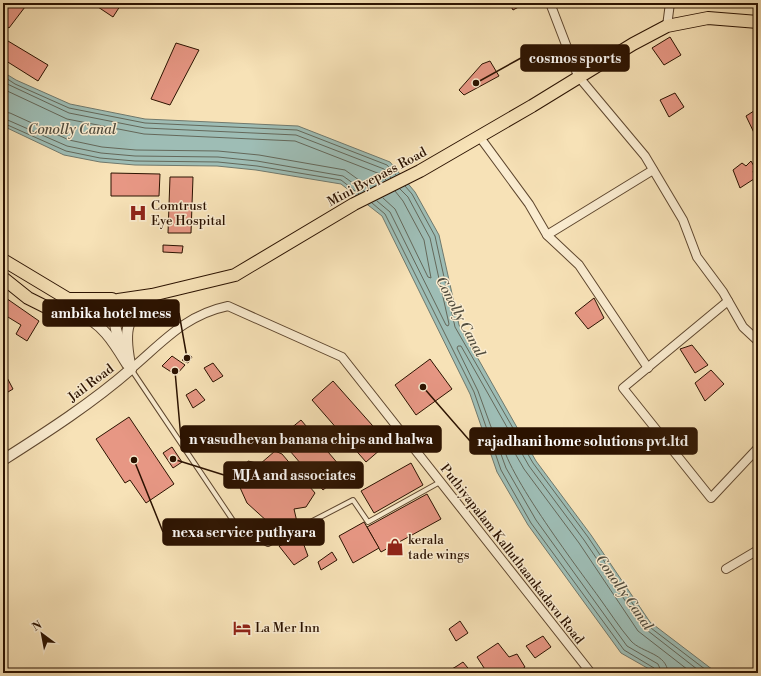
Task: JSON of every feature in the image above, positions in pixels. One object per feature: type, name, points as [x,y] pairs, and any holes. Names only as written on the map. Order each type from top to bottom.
[{"type":"main road","name":"Mini Byepass Road","points":[[79,315],[118,300],[152,295],[235,275],[354,204],[420,171],[578,76],[668,26],[708,18],[758,22]]},
{"type":"main road","points":[[3,260],[68,299],[118,300]]},
{"type":"main road","points":[[3,278],[28,298],[50,309],[79,315]]},
{"type":"street","points":[[550,3],[578,76],[645,156],[683,220],[697,256],[743,327],[758,341]]},
{"type":"street","points":[[668,26],[670,3]]},
{"type":"street","points":[[479,136],[529,204],[547,235],[579,265],[648,368]]},
{"type":"street","points":[[547,235],[653,170]]},
{"type":"street","points":[[131,369],[126,347],[128,323],[133,312],[152,295]]},
{"type":"street","points":[[118,300],[114,311],[113,321],[131,369]]},
{"type":"street","points":[[728,302],[623,388],[711,498],[758,448]]},
{"type":"street","name":"Puthiyapalam Kalluthaankadavu Road","points":[[131,369],[177,328],[210,310],[228,306],[342,357],[591,673]]},
{"type":"street","name":"Jail Road","points":[[3,460],[54,427],[131,369],[114,343],[96,324],[89,317],[79,315]]},
{"type":"street","points":[[726,569],[758,550]]},
{"type":"lane","points":[[131,369],[238,528],[268,544],[353,500],[368,522],[440,482]]},
{"type":"water","name":"Conolly Canal","points":[[3,72],[16,80],[70,104],[145,119],[298,126],[390,162],[415,192],[439,235],[459,325],[536,461],[591,535],[650,622],[717,673],[656,673],[621,653],[528,525],[497,472],[470,394],[382,216],[341,184],[256,170],[217,166],[135,165],[100,162],[64,155],[3,126]]},
{"type":"building","points":[[5,3],[28,3],[9,28],[3,24],[3,5]]},
{"type":"building","points":[[92,3],[122,3],[113,17]]},
{"type":"building","points":[[509,3],[526,3],[513,10]]},
{"type":"building","points":[[670,37],[681,55],[664,65],[652,48]]},
{"type":"building","points":[[3,38],[48,65],[38,81],[3,59]]},
{"type":"building","points":[[176,43],[199,50],[170,105],[151,99]]},
{"type":"building","points":[[490,61],[499,76],[464,95],[459,90],[482,64]]},
{"type":"building","points":[[675,93],[684,107],[669,117],[660,100]]},
{"type":"building","points":[[757,109],[758,138],[757,139],[746,116]]},
{"type":"building","points":[[751,161],[755,168],[753,172],[757,177],[740,188],[733,170],[742,163],[746,166]]},
{"type":"building","points":[[111,173],[160,174],[159,196],[111,196]]},
{"type":"building","points":[[170,177],[193,177],[191,233],[168,233]]},
{"type":"building","points":[[163,245],[183,246],[182,253],[163,252]]},
{"type":"building","points":[[3,296],[39,321],[27,341],[16,334],[21,325],[3,314]]},
{"type":"building","points":[[594,298],[604,318],[588,329],[575,313]]},
{"type":"building","points":[[692,345],[708,365],[695,373],[680,349]]},
{"type":"building","points":[[189,354],[192,357],[188,363],[182,360]]},
{"type":"building","points":[[172,356],[185,365],[176,375],[162,366]]},
{"type":"building","points":[[430,359],[452,389],[416,415],[395,385]]},
{"type":"building","points":[[213,363],[223,376],[213,382],[204,368]]},
{"type":"building","points":[[3,370],[13,389],[3,395]]},
{"type":"building","points":[[711,370],[724,384],[705,401],[695,383]]},
{"type":"building","points":[[333,381],[388,443],[366,462],[312,400]]},
{"type":"building","points":[[196,389],[205,400],[193,408],[186,395]]},
{"type":"building","points":[[129,417],[174,484],[146,503],[130,480],[125,483],[96,439]]},
{"type":"building","points":[[301,420],[345,472],[323,490],[279,438]]},
{"type":"building","points":[[172,447],[182,462],[173,468],[163,453]]},
{"type":"building","points":[[275,451],[282,454],[315,493],[306,507],[294,509],[297,522],[279,532],[247,503],[237,481],[248,461],[260,464]]},
{"type":"building","points":[[411,463],[423,485],[374,513],[361,491]]},
{"type":"building","points":[[427,494],[441,519],[381,552],[367,527]]},
{"type":"building","points":[[364,522],[379,548],[353,563],[339,536]]},
{"type":"building","points":[[301,537],[308,556],[294,565],[279,546]]},
{"type":"building","points":[[332,552],[337,560],[321,570],[318,562]]},
{"type":"building","points":[[460,621],[468,633],[456,641],[449,629]]},
{"type":"building","points":[[543,636],[551,647],[535,658],[526,646]]},
{"type":"building","points":[[498,643],[509,657],[517,654],[525,667],[517,673],[482,673],[486,671],[477,657]]},
{"type":"building","points":[[463,662],[472,673],[445,673],[457,666]]},
{"type":"place","name":"cosmos sports","points":[[476,83]]},
{"type":"place","name":"Comtrust Eye Hospital","points":[[138,213]]},
{"type":"place","name":"ambika hotel mess","points":[[187,358]]},
{"type":"place","name":"n vasudhevan banana chips and halwa","points":[[175,371]]},
{"type":"place","name":"rajadhani home solutions pvt.ltd","points":[[423,387]]},
{"type":"place","name":"MJA and associates","points":[[173,459]]},
{"type":"place","name":"nexa service puthyara","points":[[134,460]]},
{"type":"place","name":"kerala tade wings","points":[[395,547]]},
{"type":"place","name":"La Mer Inn","points":[[242,628]]}]
